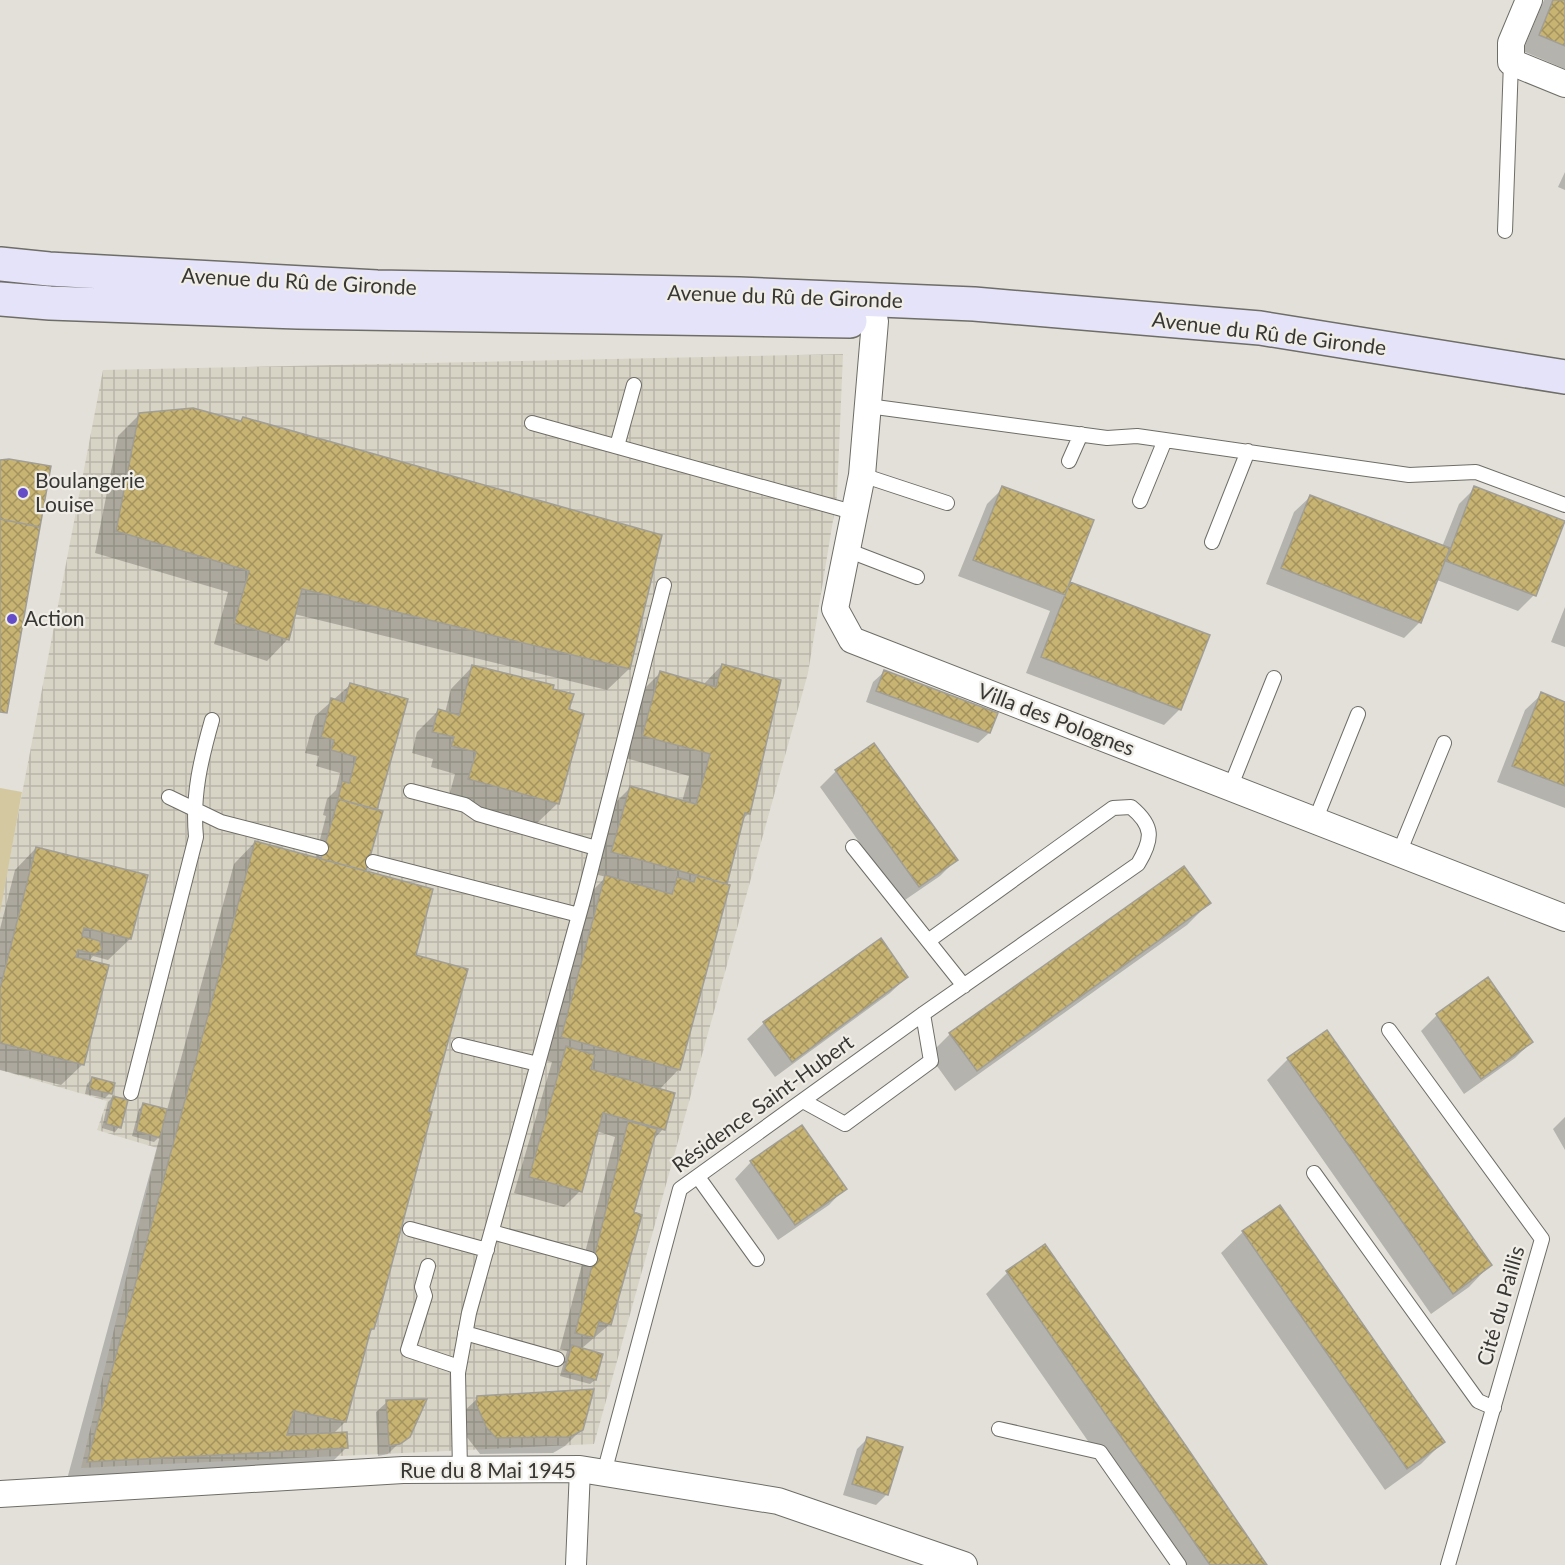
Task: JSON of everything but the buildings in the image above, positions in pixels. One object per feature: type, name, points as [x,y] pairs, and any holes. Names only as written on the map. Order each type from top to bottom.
[{"type":"main road","name":"Avenue du Rû de Gironde","points":[[0,264],[49,269],[377,287],[739,294],[974,304],[1260,328],[1565,377]]},
{"type":"main road","name":"Avenue du Rû de Gironde","points":[[0,299],[50,303],[298,312],[875,321],[1044,330],[1257,350],[1565,397]]},
{"type":"street","points":[[1529,0],[1511,43],[1511,62],[1565,84]]},
{"type":"street","name":"Villa des Polognes","points":[[875,321],[862,475],[835,609],[852,640],[1565,918]]},
{"type":"street","points":[[576,1565],[580,1469]]},
{"type":"street","name":"Rue du 8 Mai 1945","points":[[0,1494],[403,1470],[580,1469],[778,1501],[964,1565]]},
{"type":"lane","points":[[1504,231],[1511,62]]},
{"type":"lane","points":[[617,446],[634,385]]},
{"type":"lane","points":[[868,406],[1081,434],[1165,440],[1409,475],[1476,472],[1565,505]]},
{"type":"lane","points":[[532,423],[856,513]]},
{"type":"lane","points":[[1069,462],[1081,434]]},
{"type":"lane","points":[[1140,501],[1165,440]]},
{"type":"lane","points":[[1212,542],[1248,451]]},
{"type":"lane","points":[[862,475],[946,503]]},
{"type":"lane","points":[[847,550],[917,577]]},
{"type":"lane","points":[[460,1470],[459,1367],[465,1333],[579,915],[664,585]]},
{"type":"lane","points":[[1230,788],[1274,678]]},
{"type":"lane","points":[[1316,821],[1358,714]]},
{"type":"lane","points":[[131,1093],[196,837],[193,809],[198,770],[212,720]]},
{"type":"lane","points":[[1399,853],[1444,743]]},
{"type":"lane","points":[[411,791],[465,805],[478,814],[596,848]]},
{"type":"lane","points":[[169,797],[221,822],[321,848]]},
{"type":"lane","name":"Résidence Saint-Hubert","points":[[604,1473],[680,1189],[923,1014],[1138,864],[1148,848],[1150,830],[1143,817],[1131,807],[1113,808],[928,941]]},
{"type":"lane","points":[[853,847],[964,986]]},
{"type":"lane","points":[[373,861],[579,915]]},
{"type":"lane","points":[[803,1101],[845,1124],[931,1061],[923,1014]]},
{"type":"lane","name":"Cité du Paillis","points":[[1389,1030],[1542,1239],[1448,1565]]},
{"type":"lane","points":[[459,1045],[538,1064]]},
{"type":"lane","points":[[1314,1173],[1478,1401],[1494,1408]]},
{"type":"lane","points":[[698,1177],[757,1259]]},
{"type":"lane","points":[[410,1229],[487,1250]]},
{"type":"lane","points":[[492,1232],[590,1258]]},
{"type":"lane","points":[[428,1266],[422,1287],[425,1296],[408,1350],[459,1367]]},
{"type":"lane","points":[[465,1333],[557,1359]]},
{"type":"lane","points":[[999,1429],[1101,1452],[1179,1565]]},
{"type":"shaded area","points":[[843,354],[837,496],[808,673],[594,1444],[81,1468],[157,1148],[97,1130],[107,1101],[0,1070],[0,909],[103,370]]},
{"type":"shaded area","points":[[0,788],[22,792],[0,913]]},
{"type":"place","name":"Boulangerie Louise","points":[[23,493]]},
{"type":"place","name":"Action","points":[[12,619]]}]
